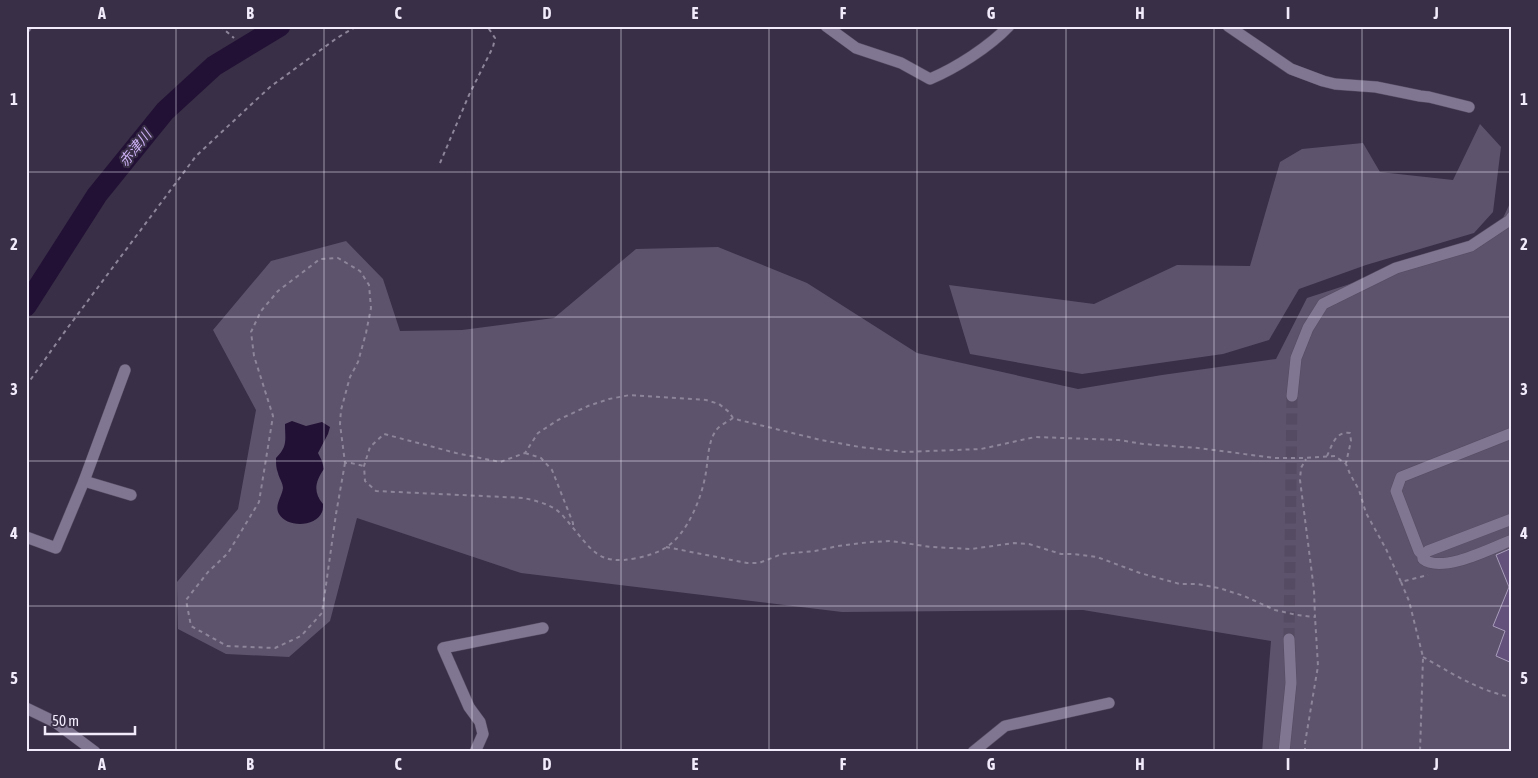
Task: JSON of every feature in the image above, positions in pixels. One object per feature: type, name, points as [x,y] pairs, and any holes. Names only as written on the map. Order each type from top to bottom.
[{"type":"street","points":[[826,26],[856,48],[901,63],[930,79],[946,72],[998,37],[1009,26]]},
{"type":"street","points":[[1228,26],[1291,69],[1323,81],[1335,84],[1376,87],[1469,107]]},
{"type":"street","points":[[1292,396],[1296,358],[1308,328],[1323,304],[1396,268],[1471,246],[1512,217]]},
{"type":"street","points":[[26,537],[56,548],[84,481],[125,370]]},
{"type":"street","points":[[1512,432],[1402,477],[1396,490],[1419,551],[1423,555],[1423,559],[1428,563],[1456,562],[1512,540]]},
{"type":"street","points":[[84,481],[131,495]]},
{"type":"street","points":[[1423,555],[1512,519]]},
{"type":"street","points":[[475,752],[483,734],[480,722],[469,706],[443,648],[543,628]]},
{"type":"street","points":[[1284,752],[1291,684],[1290,639]]},
{"type":"street","points":[[973,752],[1004,726],[1109,704]]},
{"type":"street","points":[[26,708],[55,722],[95,752]]},
{"type":"path","points":[[220,26],[234,38]]},
{"type":"path","points":[[26,386],[196,156],[270,87],[337,38],[357,26]]},
{"type":"path","points":[[440,162],[493,47],[495,38],[487,26]]},
{"type":"path","points":[[338,258],[360,271],[369,285],[371,308],[366,333],[341,410],[340,424],[345,463],[322,613],[301,636],[275,648],[226,646],[191,626],[186,600],[208,572],[228,553],[258,502],[273,416],[254,356],[251,332],[261,311],[278,291],[320,259],[338,258]]},
{"type":"path","points":[[733,418],[715,431],[699,500],[679,536],[666,547],[648,556],[623,561],[607,560],[592,550],[559,512],[544,504],[524,498],[376,491],[365,481],[364,466],[370,447],[384,434],[456,453],[500,462],[524,453],[538,433],[558,420],[588,406],[609,399],[630,396],[681,397],[706,400],[719,404],[733,418],[860,448],[904,452],[981,449],[1035,438],[1119,440],[1275,458],[1335,456],[1346,464]]},
{"type":"path","points":[[1327,456],[1334,440],[1339,435],[1350,432],[1346,464],[1359,490],[1366,513],[1386,549],[1409,601],[1423,657],[1420,752]]},
{"type":"path","points":[[524,453],[541,458],[552,470],[573,523],[573,528]]},
{"type":"path","points":[[1305,752],[1304,743],[1318,666],[1314,590],[1300,480],[1301,468],[1306,458]]},
{"type":"path","points":[[345,463],[364,466]]},
{"type":"path","points":[[666,547],[747,564],[759,563],[782,554],[871,542],[971,549],[1014,543],[1029,544],[1062,554],[1097,557],[1140,573],[1180,584],[1197,584],[1219,588],[1244,596],[1275,610],[1315,617]]},
{"type":"path","points":[[1401,582],[1428,575]]},
{"type":"path","points":[[1423,657],[1475,684],[1503,696],[1512,697]]},
{"type":"shaded area","points":[[1480,124],[1501,147],[1493,212],[1474,233],[1366,265],[1299,289],[1269,340],[1223,354],[1082,374],[970,354],[949,285],[1094,304],[1177,265],[1250,266],[1280,162],[1302,149],[1363,143],[1380,172],[1453,180]]},
{"type":"shaded area","points":[[1512,199],[1512,752],[1262,752],[1271,641],[1083,610],[842,612],[521,573],[357,518],[330,621],[289,657],[226,654],[178,629],[177,582],[238,509],[256,410],[213,330],[271,261],[346,241],[383,279],[400,331],[462,330],[554,318],[636,249],[718,247],[807,283],[917,353],[1078,389],[1276,359],[1307,298],[1494,237]]},
{"type":"shaded area","points":[[292,421],[306,426],[322,422],[330,427],[318,453],[324,469],[316,487],[323,504],[322,511],[314,521],[301,524],[288,522],[283,519],[277,507],[283,488],[277,469],[276,458],[284,446],[285,424]]},
{"type":"building","points":[[1512,548],[1512,663],[1496,656],[1505,631],[1493,626],[1509,587],[1496,555]]},
{"type":"waterway","name":"赤津川","points":[[26,306],[97,195],[165,111],[214,66],[280,26]]},
{"type":"tunnel","points":[[1289,639],[1292,396]]}]
